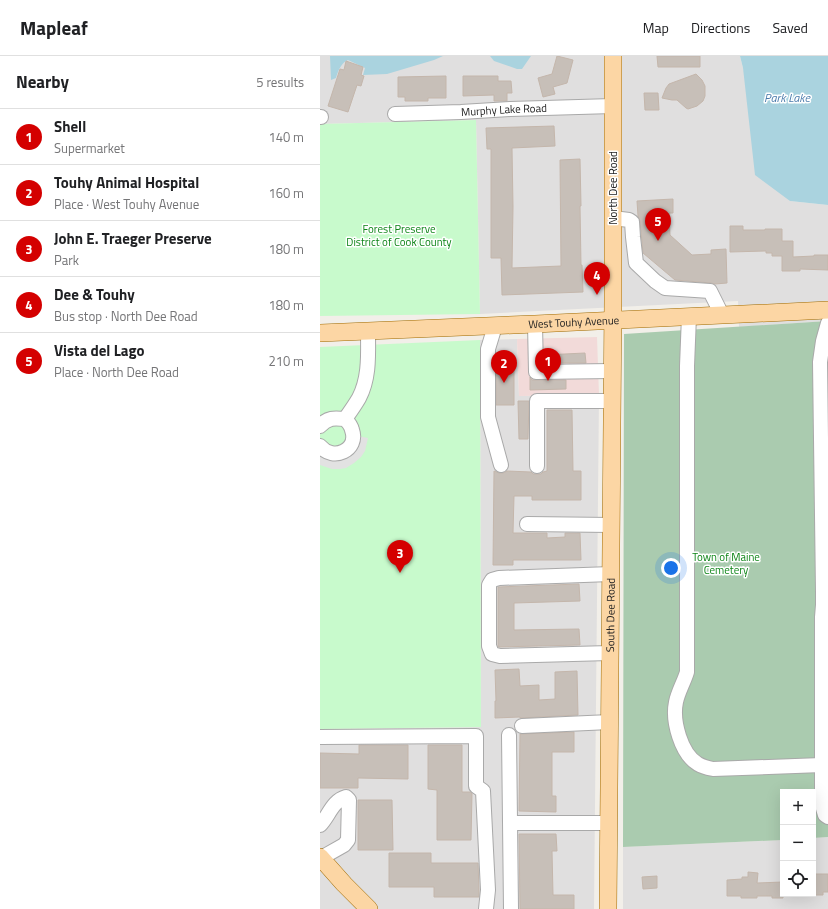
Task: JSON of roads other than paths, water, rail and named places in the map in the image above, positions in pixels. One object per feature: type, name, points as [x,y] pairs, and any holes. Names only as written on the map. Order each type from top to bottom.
[{"type":"main road","name":"North Dee Road","points":[[613,56],[613,320]]},
{"type":"main road","name":"West Touhy Avenue","points":[[320,333],[828,310]]},
{"type":"main road","name":"South Dee Road","points":[[608,909],[613,320]]},
{"type":"main road","points":[[321,860],[369,909]]},
{"type":"street","name":"Murphy Lake Road","points":[[395,114],[613,106]]},
{"type":"street","points":[[613,218],[629,220],[632,222],[636,263],[655,281],[666,288],[710,291],[722,315]]},
{"type":"street","points":[[689,316],[687,366],[687,672],[676,702],[676,724],[679,738],[685,750],[697,764],[713,769],[822,764]]},
{"type":"street","points":[[828,323],[822,346],[820,362],[823,592],[822,805],[824,815],[828,817]]},
{"type":"street","points":[[535,324],[536,372],[612,371]]},
{"type":"street","points":[[495,326],[488,349],[488,417],[501,465]]},
{"type":"street","points":[[345,419],[359,397],[364,384],[367,367],[368,331]]},
{"type":"street","points":[[537,466],[537,401],[612,401]]},
{"type":"street","points":[[320,426],[323,422],[333,417],[345,419],[351,426],[354,436],[352,443],[342,453],[333,454],[325,451],[320,446]]},
{"type":"street","points":[[527,524],[611,525]]},
{"type":"street","points":[[610,652],[500,656],[492,654],[489,646],[489,638],[490,585],[492,580],[499,578],[611,574]]},
{"type":"street","points":[[522,726],[610,722]]},
{"type":"street","points":[[320,737],[476,736],[476,786],[484,791],[488,890],[486,909]]},
{"type":"street","points":[[509,736],[511,909]]},
{"type":"street","points":[[320,825],[333,805],[340,799],[346,798],[349,800],[348,840],[344,845],[321,860]]},
{"type":"street","points":[[511,823],[609,823]]},
{"type":"water","points":[[330,56],[443,56],[387,74],[363,75],[365,68],[348,60],[342,65],[336,78],[331,80]]},
{"type":"water","points":[[490,56],[531,56],[522,69],[517,69],[494,61]]},
{"type":"water","name":"Park Lake","points":[[740,56],[828,56],[828,205],[790,201],[755,175],[743,68]]},
{"type":"place","name":"Vista del Lago","points":[[658,241]]},
{"type":"place","name":"Dee & Touhy","points":[[597,295]]},
{"type":"place","name":"Shell","points":[[548,381]]},
{"type":"place","name":"Touhy Animal Hospital","points":[[504,383]]},
{"type":"place","name":"John E. Traeger Preserve","points":[[400,573]]},
{"type":"park label","name":"Forest Preserve District of Cook County","points":[[399,235]]},
{"type":"park label","name":"Town of Maine Cemetery","points":[[726,563]]}]
